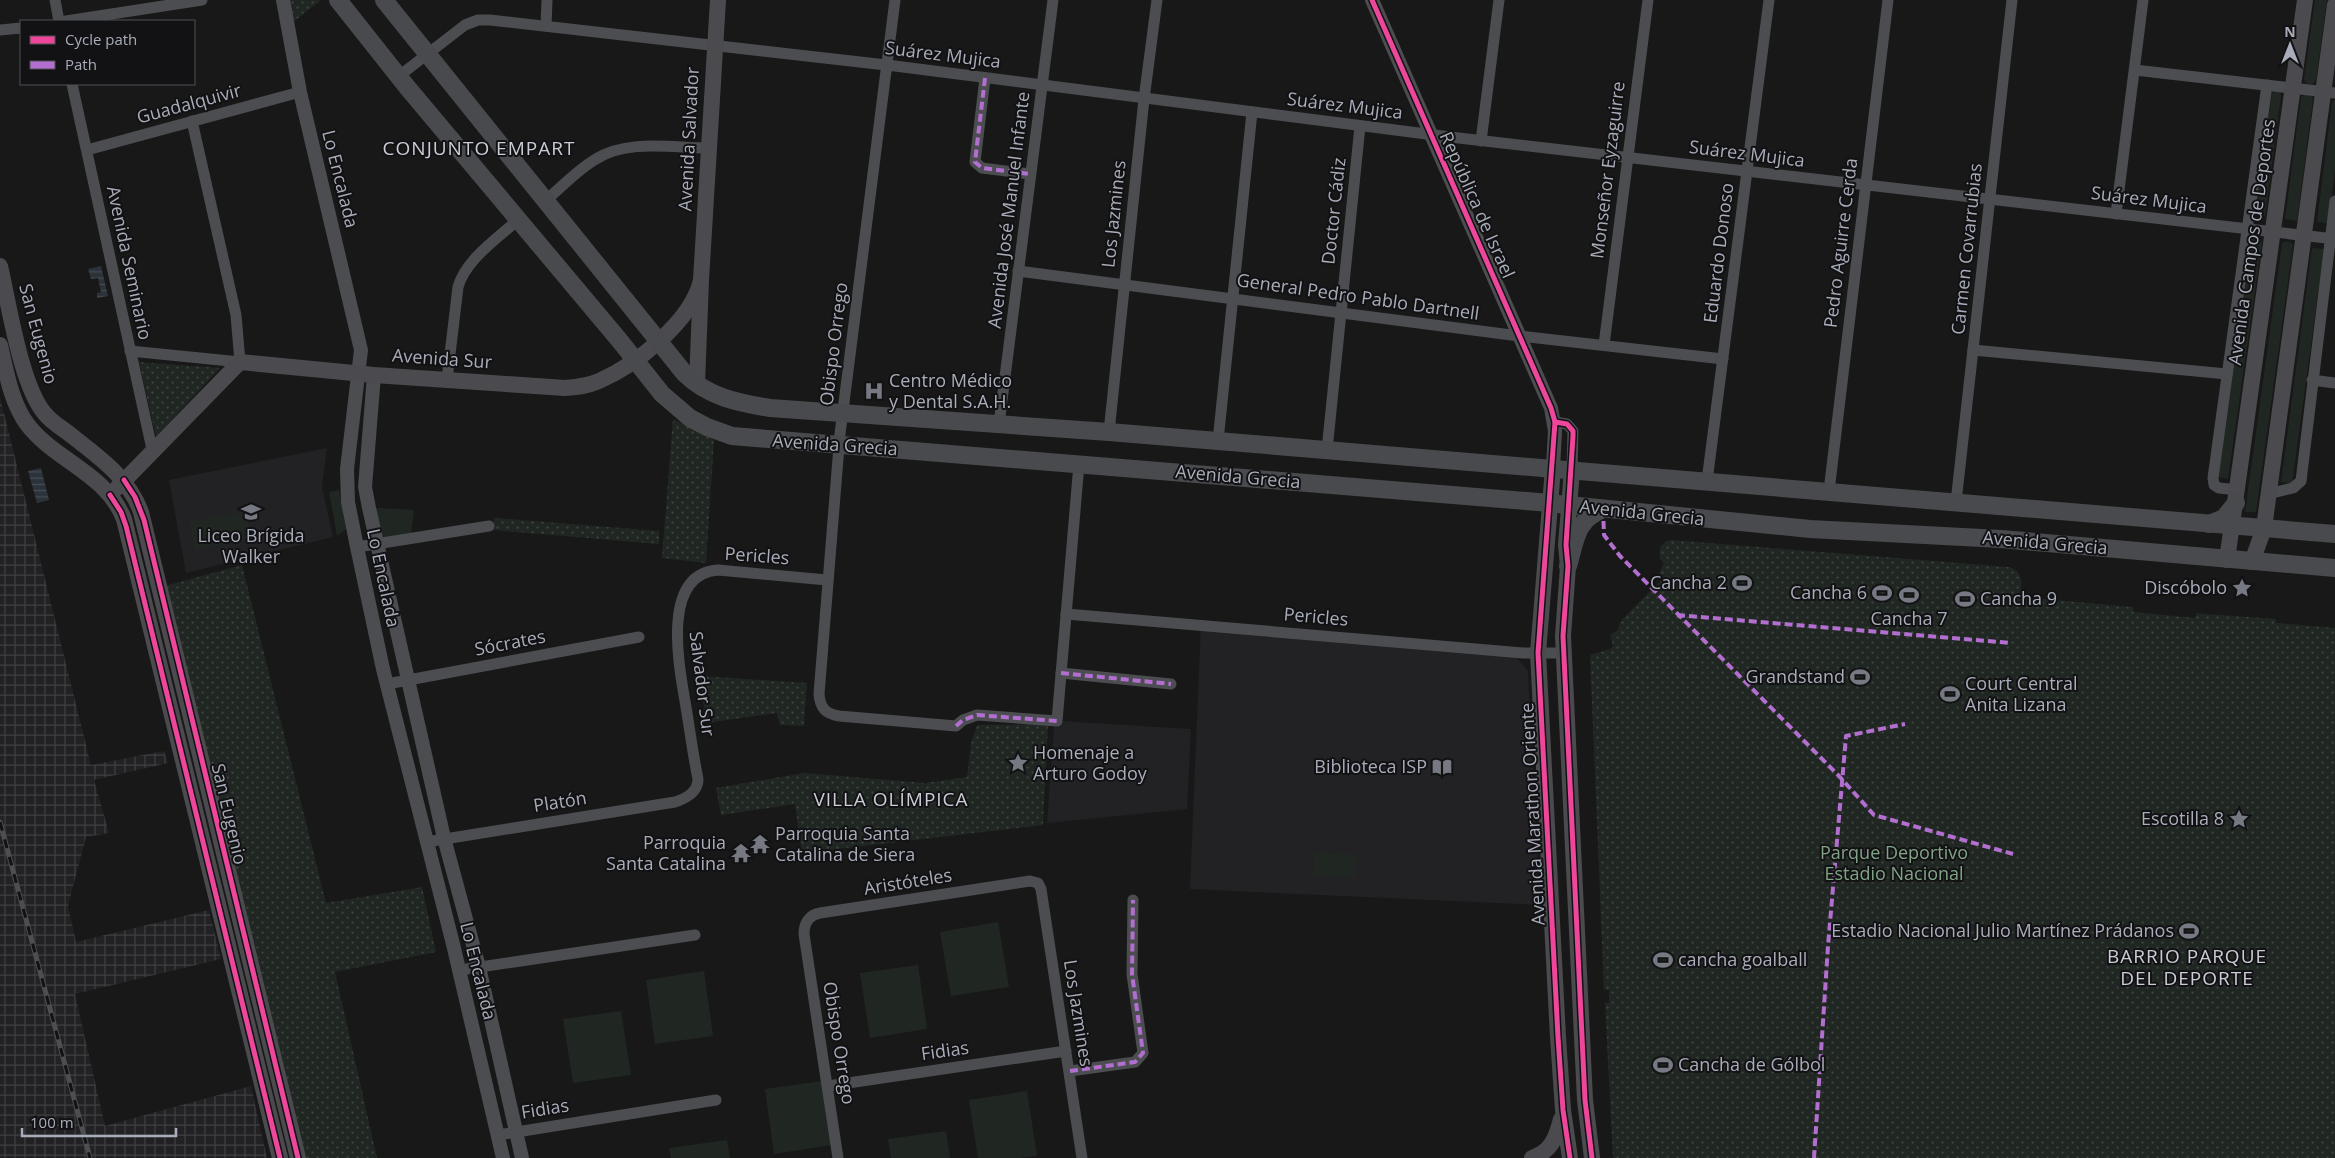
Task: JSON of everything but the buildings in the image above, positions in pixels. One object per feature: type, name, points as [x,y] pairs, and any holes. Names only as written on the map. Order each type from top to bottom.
[{"type":"main road","name":"Avenida Grecia","points":[[338,0],[668,401],[685,415],[707,427],[742,437],[1550,503],[1810,529],[2001,539],[2335,568]]},
{"type":"main road","name":"Avenida Grecia","points":[[384,0],[685,374],[697,384],[717,395],[749,405],[1553,468],[2335,534]]},
{"type":"main road","name":"Avenida Salvador","points":[[697,384],[700,280],[718,0]]},
{"type":"main road","name":"Avenida Campos de Deportes","points":[[2227,560],[2306,0]]},
{"type":"main road","points":[[2252,562],[2264,528],[2304,236],[2330,92],[2335,5]]},
{"type":"main road","name":"San Eugenio","points":[[0,266],[6,314],[28,383],[42,410],[124,480],[138,504],[298,1158]]},
{"type":"main road","name":"Avenida Salvador","points":[[635,359],[659,340],[691,306],[700,280]]},
{"type":"main road","name":"San Eugenio","points":[[0,345],[12,392],[26,423],[38,436],[91,476],[110,495],[121,512],[133,552],[280,1158]]},
{"type":"main road","name":"Avenida Sur","points":[[240,362],[358,374],[565,388],[578,387],[599,381],[635,359]]},
{"type":"main road","points":[[110,495],[152,449],[240,362]]},
{"type":"main road","name":"Avenida Marathon Oriente","points":[[1553,468],[1539,618],[1538,653],[1558,1036],[1563,1110],[1570,1156]]},
{"type":"main road","name":"Avenida Marathon Oriente","points":[[1572,470],[1566,545],[1568,566],[1563,652],[1585,1100],[1592,1154]]},
{"type":"main road","points":[[2209,524],[2224,518],[2237,497]]},
{"type":"main road","points":[[1568,566],[1576,534],[1582,523],[1603,509]]},
{"type":"main road","points":[[133,552],[141,547],[146,548],[152,556]]},
{"type":"main road","points":[[1539,618],[1564,619]]},
{"type":"main road","points":[[218,904],[222,908],[228,908],[235,899]]},
{"type":"main road","points":[[225,934],[232,927],[243,929]]},
{"type":"main road","points":[[1558,1036],[1582,1035]]},
{"type":"main road","points":[[1533,1158],[1546,1151],[1555,1140],[1563,1110]]},
{"type":"main road","points":[[1533,1158],[1592,1154]]},
{"type":"street","points":[[54,0],[59,20]]},
{"type":"street","points":[[72,20],[202,0]]},
{"type":"street","name":"Lo Encalada","points":[[283,0],[300,92],[361,350],[347,469],[348,502],[387,684],[460,970],[503,1158]]},
{"type":"street","points":[[546,26],[547,0]]},
{"type":"street","name":"Obispo Orrego","points":[[895,0],[843,413],[827,580],[819,694],[822,707],[832,715],[956,726],[963,720],[977,715],[1057,721],[1061,672]]},
{"type":"street","name":"Avenida José Manuel Infante","points":[[999,424],[1053,0]]},
{"type":"street","name":"Los Jazmines","points":[[1109,432],[1144,98],[1157,0]]},
{"type":"street","name":"República de Israel","points":[[1372,0],[1551,408],[1555,422],[1553,468]]},
{"type":"street","points":[[1481,141],[1499,0]]},
{"type":"street","name":"Monseñor Eyzaguirre","points":[[1604,345],[1648,0]]},
{"type":"street","name":"Eduardo Donoso","points":[[1707,481],[1769,0]]},
{"type":"street","name":"Pedro Aguirre Cerda","points":[[1829,491],[1888,0]]},
{"type":"street","name":"Carmen Covarrubias","points":[[1956,502],[2012,0]]},
{"type":"street","points":[[2116,214],[2143,0]]},
{"type":"street","name":"Suárez Mujica","points":[[399,76],[461,28],[474,21],[490,20],[886,65],[1481,141],[2332,239]]},
{"type":"street","points":[[0,30],[20,28]]},
{"type":"street","points":[[2134,70],[2330,92]]},
{"type":"street","points":[[985,78],[975,162],[982,168],[1030,174]]},
{"type":"street","name":"Avenida Seminario","points":[[72,85],[152,449]]},
{"type":"street","name":"Avenida Campos de Deportes","points":[[2237,497],[2219,488],[2213,481],[2266,85]]},
{"type":"street","name":"Guadalquivir","points":[[87,150],[300,92]]},
{"type":"street","points":[[1218,441],[1252,112]]},
{"type":"street","points":[[192,121],[236,315],[240,362]]},
{"type":"street","name":"Doctor Cádiz","points":[[1327,450],[1360,126]]},
{"type":"street","points":[[546,200],[587,165],[617,150],[635,147],[708,148]]},
{"type":"street","points":[[2268,494],[2292,488],[2301,481],[2312,380],[2332,239],[2335,201]]},
{"type":"street","points":[[447,379],[458,287],[461,278],[473,261],[519,219]]},
{"type":"street","name":"General Pedro Pablo Dartnell","points":[[1018,271],[1341,311],[1519,336],[1723,359]]},
{"type":"street","points":[[1973,350],[2227,374]]},
{"type":"street","name":"Avenida Sur","points":[[130,351],[240,362]]},
{"type":"street","name":"Lo Encalada","points":[[374,375],[365,487],[444,838],[479,967],[522,1158]]},
{"type":"street","points":[[2312,380],[2335,383]]},
{"type":"street","points":[[1555,422],[1567,424],[1573,431],[1572,470]]},
{"type":"street","points":[[1079,464],[1061,672],[1171,684]]},
{"type":"street","points":[[357,547],[489,526]]},
{"type":"street","name":"Pericles","points":[[689,585],[700,575],[718,570],[827,580]]},
{"type":"street","name":"Salvador Sur","points":[[689,585],[680,610],[676,640],[698,778],[696,789]]},
{"type":"street","name":"Pericles","points":[[1066,614],[1538,653],[1563,652]]},
{"type":"street","name":"Sócrates","points":[[387,684],[639,637]]},
{"type":"street","name":"Platón","points":[[426,842],[675,802],[688,796],[696,789]]},
{"type":"street","name":"Los Jazmines","points":[[1030,881],[1038,883],[1041,889],[1082,1158]]},
{"type":"street","name":"Aristóteles","points":[[804,934],[807,921],[817,913],[1030,881]]},
{"type":"street","points":[[1070,1071],[1135,1062],[1143,1053],[1132,974],[1132,900]]},
{"type":"street","name":"Obispo Orrego","points":[[804,934],[838,1158]]},
{"type":"street","points":[[460,970],[695,935]]},
{"type":"street","name":"Fidias","points":[[828,1086],[1066,1051]]},
{"type":"street","name":"Fidias","points":[[498,1135],[716,1100]]},
{"type":"shaded area","points":[[101,266],[108,296],[97,298],[97,293],[101,292],[98,278],[91,279],[88,269]]},
{"type":"shaded area","points":[[0,397],[91,765],[164,751],[168,763],[94,780],[109,833],[86,837],[68,906],[76,942],[209,910],[221,959],[75,994],[105,1126],[251,1086],[267,1158],[0,1158]]},
{"type":"shaded area","name":"Liceo Brígida Walker","points":[[327,448],[322,487],[333,537],[186,573],[169,480]]},
{"type":"shaded area","points":[[41,468],[49,500],[37,503],[28,471]]},
{"type":"shaded area","points":[[1201,623],[1510,650],[1528,671],[1540,905],[1190,889]]},
{"type":"shaded area","points":[[1061,721],[1191,729],[1187,809],[1047,823],[1054,726]]},
{"type":"green space","points":[[287,0],[319,0],[320,1],[292,23]]},
{"type":"green space","points":[[2315,0],[2327,0],[2316,80],[2312,85],[2306,83],[2304,79]]},
{"type":"green space","points":[[2275,91],[2280,92],[2281,96],[2265,216],[2254,215],[2272,93]]},
{"type":"green space","points":[[2305,95],[2312,96],[2313,99],[2297,221],[2285,219],[2301,97]]},
{"type":"green space","points":[[2335,100],[2335,170],[2328,223],[2317,222],[2332,102]]},
{"type":"green space","points":[[2254,237],[2262,242],[2228,479],[2218,477],[2251,240]]},
{"type":"green space","points":[[2284,242],[2291,242],[2293,245],[2256,512],[2245,512],[2282,244]]},
{"type":"green space","points":[[2312,248],[2324,249],[2292,484],[2281,482]]},
{"type":"green space","points":[[139,362],[220,368],[156,437]]},
{"type":"green space","points":[[673,419],[714,440],[706,563],[662,558]]},
{"type":"green space","points":[[339,490],[346,529],[337,536],[329,492]]},
{"type":"green space","points":[[375,508],[414,510],[411,534],[387,538],[381,536]]},
{"type":"green space","points":[[246,511],[251,538],[195,550],[189,522]]},
{"type":"green space","points":[[494,518],[659,531],[659,544],[493,530]]},
{"type":"green space","name":"Parque Deportivo Estadio Nacional","points":[[1671,540],[2008,567],[2020,575],[2021,597],[2133,607],[2133,612],[2195,618],[2196,613],[2276,619],[2276,623],[2335,628],[2335,1158],[1613,1158],[1605,1003],[1609,1003],[1609,990],[1604,990],[1590,655],[1610,649],[1613,646],[1610,635],[1618,630],[1620,622],[1663,578],[1659,573],[1664,563],[1660,559],[1659,552],[1665,542]]},
{"type":"green space","points":[[242,565],[326,903],[422,887],[436,952],[335,972],[377,1158],[303,1158],[165,586]]},
{"type":"green space","points":[[700,676],[807,683],[804,726],[780,725],[777,713],[706,723]]},
{"type":"green space","points":[[1048,724],[1043,825],[802,853],[795,804],[721,815],[716,788],[804,773],[925,783],[967,777],[971,743],[977,725]]},
{"type":"green space","points":[[1315,853],[1357,855],[1355,878],[1314,876]]},
{"type":"green space","points":[[998,922],[1009,987],[951,996],[940,932]]},
{"type":"green space","points":[[918,965],[927,1029],[870,1038],[860,973]]},
{"type":"green space","points":[[704,971],[713,1036],[655,1044],[646,980]]},
{"type":"green space","points":[[621,1011],[631,1075],[573,1083],[563,1019]]},
{"type":"green space","points":[[822,1081],[832,1145],[774,1154],[765,1089]]},
{"type":"green space","points":[[1027,1091],[1037,1156],[978,1158],[969,1100]]},
{"type":"green space","points":[[946,1131],[950,1158],[891,1158],[888,1139]]},
{"type":"green space","points":[[727,1140],[730,1158],[671,1158],[669,1148]]},
{"type":"railway","points":[[0,822],[90,1158]]},
{"type":"marked path","points":[[985,78],[975,162],[982,168],[1030,174]]},
{"type":"marked path","points":[[1603,509],[1604,535],[1620,556],[1839,776],[1874,815],[2013,854]]},
{"type":"marked path","points":[[1677,615],[2011,643]]},
{"type":"marked path","points":[[1061,673],[1171,684]]},
{"type":"marked path","points":[[956,726],[963,720],[977,715],[1057,721]]},
{"type":"marked path","points":[[1814,1158],[1828,946],[1846,736],[1905,724]]},
{"type":"marked path","points":[[1070,1071],[1135,1062],[1143,1053],[1132,974],[1133,900]]},
{"type":"cycle path","points":[[1372,0],[1551,408],[1555,422],[1538,653],[1558,1037],[1563,1110],[1570,1158]]},
{"type":"cycle path","points":[[1555,422],[1567,424],[1573,431],[1566,545],[1568,566],[1563,636],[1585,1100],[1592,1158]]},
{"type":"cycle path","points":[[124,480],[135,497],[144,520],[298,1158]]},
{"type":"cycle path","points":[[110,495],[121,512],[126,526],[280,1158]]},
{"type":"place","name":"Centro Médico y Dental S.A.H.","points":[[874,391]]},
{"type":"place","name":"Liceo Brígida Walker","points":[[251,512]]},
{"type":"place","name":"Cancha 2","points":[[1742,583]]},
{"type":"place","name":"Discóbolo","points":[[2242,588]]},
{"type":"place","name":"Cancha 6","points":[[1882,593]]},
{"type":"place","name":"Cancha 7","points":[[1909,595]]},
{"type":"place","name":"Cancha 9","points":[[1965,599]]},
{"type":"place","name":"Grandstand","points":[[1860,677]]},
{"type":"place","name":"Court Central Anita Lizana","points":[[1950,694]]},
{"type":"place","name":"Homenaje a Arturo Godoy","points":[[1018,763]]},
{"type":"place","name":"Biblioteca ISP","points":[[1442,767]]},
{"type":"place","name":"Escotilla 8","points":[[2239,819]]},
{"type":"place","name":"Parroquia Santa Catalina de Siera","points":[[760,844]]},
{"type":"place","name":"Parroquia Santa Catalina","points":[[741,853]]},
{"type":"place","name":"Estadio Nacional Julio Martínez Prádanos","points":[[2189,931]]},
{"type":"place","name":"cancha goalball","points":[[1663,960]]},
{"type":"place","name":"Cancha de Gólbol","points":[[1663,1065]]},
{"type":"district","name":"CONJUNTO EMPART","points":[[479,148]]},
{"type":"district","name":"VILLA OLÍMPICA","points":[[891,799]]},
{"type":"district","name":"BARRIO PARQUE DEL DEPORTE","points":[[2187,967]]}]
